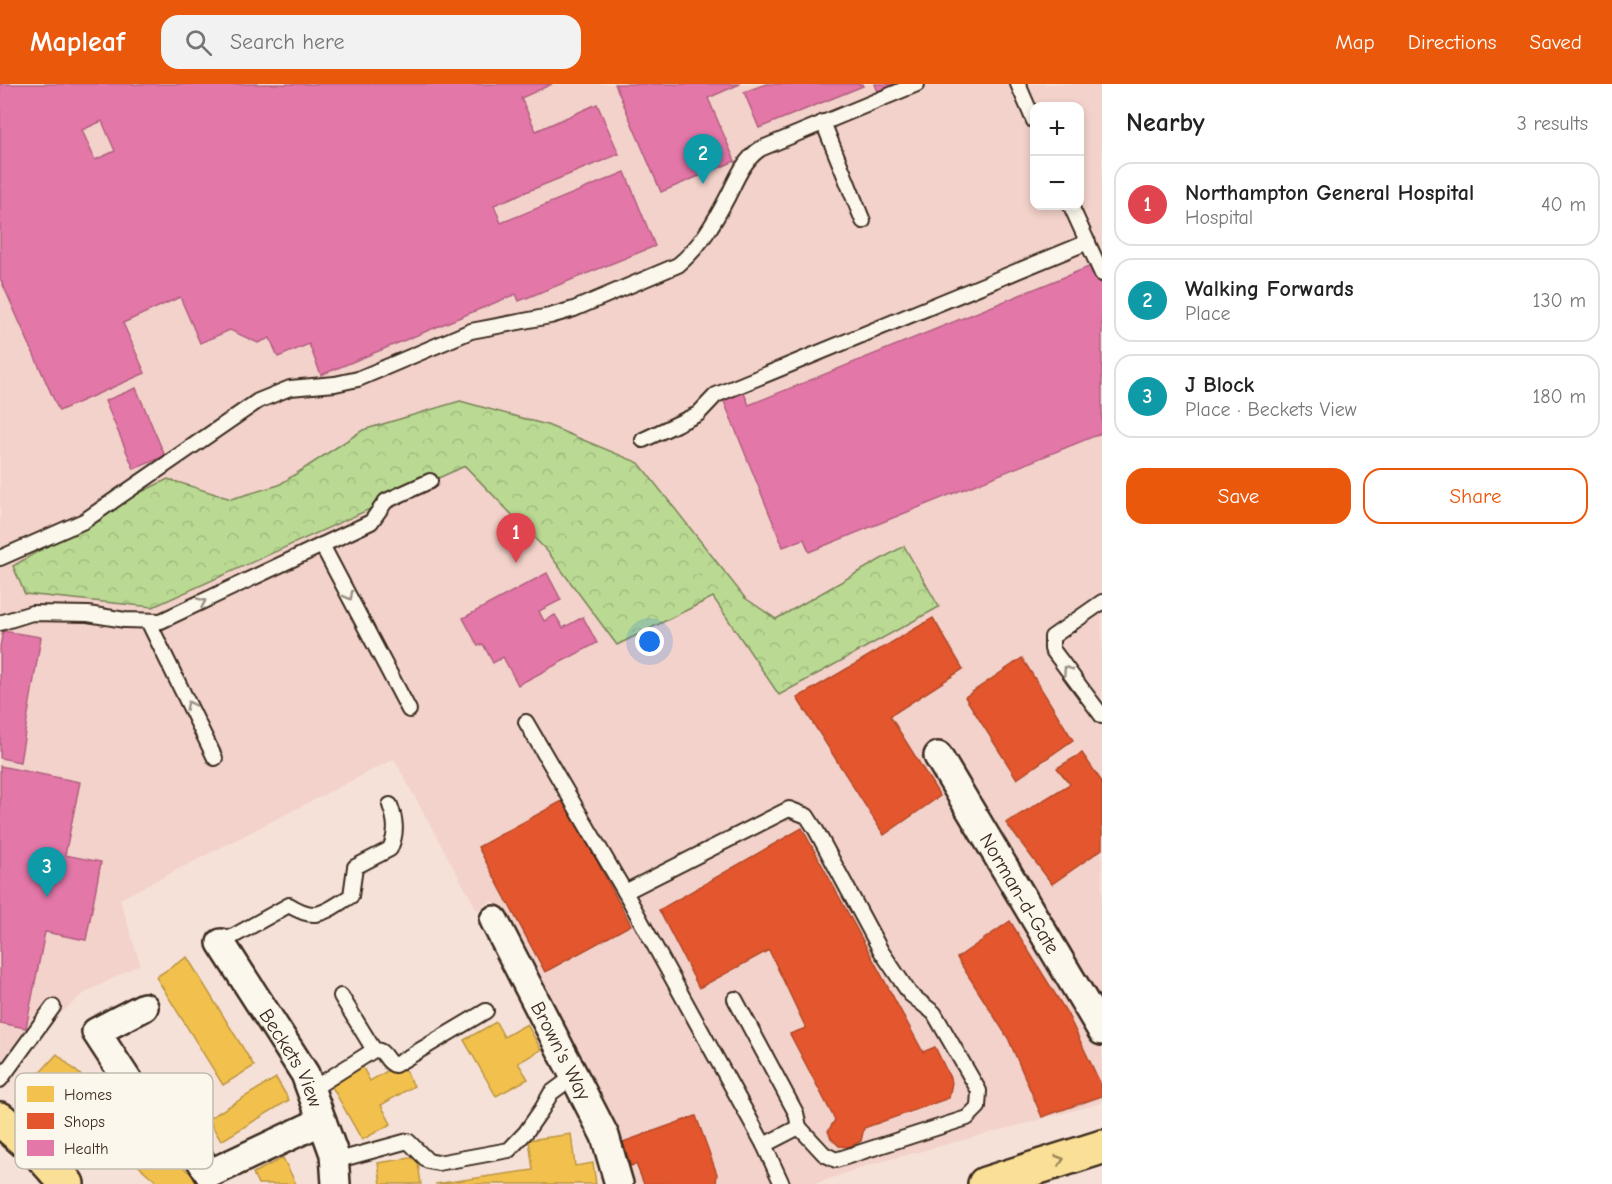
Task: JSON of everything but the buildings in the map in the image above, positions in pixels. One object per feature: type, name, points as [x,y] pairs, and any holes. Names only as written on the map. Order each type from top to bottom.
[{"type":"main road","points":[[0,1119],[15,1132]]},
{"type":"main road","points":[[985,1184],[1102,1147]]},
{"type":"main road","points":[[54,1169],[67,1184]]},
{"type":"street","name":"Norman-d-Gate","points":[[938,756],[1102,1031]]},
{"type":"street","name":"Brown's Way","points":[[494,920],[605,1136],[619,1184]]},
{"type":"street","name":"Beckets View","points":[[221,944],[305,1074],[334,1154],[336,1173]]},
{"type":"street","points":[[123,1073],[96,1032],[144,1007]]},
{"type":"street","points":[[206,1169],[209,1174],[322,1121]]},
{"type":"lane","points":[[0,558],[84,521],[258,402],[275,393],[290,388],[335,384],[358,379],[471,331],[566,311],[678,265],[701,243],[752,155],[764,146],[917,84]]},
{"type":"lane","points":[[1018,84],[1030,111]]},
{"type":"lane","points":[[823,122],[863,222]]},
{"type":"lane","points":[[1073,210],[1102,274]]},
{"type":"lane","points":[[642,440],[698,414],[716,395],[1088,242]]},
{"type":"lane","points":[[0,623],[32,613],[88,614],[125,620],[162,621],[371,522],[386,501],[430,481]]},
{"type":"lane","points":[[322,545],[409,710]]},
{"type":"lane","points":[[1102,606],[1052,637],[1052,649],[1102,716]]},
{"type":"lane","points":[[148,621],[215,758]]},
{"type":"lane","points":[[526,722],[625,891],[764,1145],[782,1184]]},
{"type":"lane","points":[[221,944],[289,906],[304,915],[319,915],[351,896],[355,867],[390,849],[395,837],[396,819],[390,805]]},
{"type":"lane","points":[[625,891],[789,809],[807,816],[881,951],[910,994],[934,1013],[979,1091],[978,1107],[967,1118],[836,1160],[824,1154],[799,1127],[796,1113],[735,999]]},
{"type":"lane","points":[[340,996],[374,1050]]},
{"type":"lane","points":[[0,1080],[53,1007]]},
{"type":"lane","points":[[311,1090],[374,1050],[379,1050],[390,1064],[395,1065],[486,1011]]},
{"type":"lane","points":[[336,1173],[408,1141],[428,1161],[438,1163],[509,1150],[526,1132],[551,1093],[574,1076]]},
{"type":"lane","points":[[764,1145],[799,1127]]},
{"type":"shaded area","points":[[0,84],[1102,84],[1102,1103],[865,1166],[815,1184],[633,1184],[610,1123],[493,900],[477,910],[394,759],[120,899],[140,964],[83,994],[4,1063],[0,1061]]},
{"type":"green space","points":[[460,401],[547,425],[639,463],[745,598],[776,619],[904,546],[939,607],[779,695],[713,597],[617,645],[548,552],[465,466],[153,607],[25,594],[13,566],[127,499],[168,479],[231,499],[279,485],[363,430]]},
{"type":"place","name":"Walking Forwards","points":[[703,184]]},
{"type":"place","name":"Northampton General Hospital","points":[[516,563]]},
{"type":"place","name":"J Block","points":[[47,897]]}]
